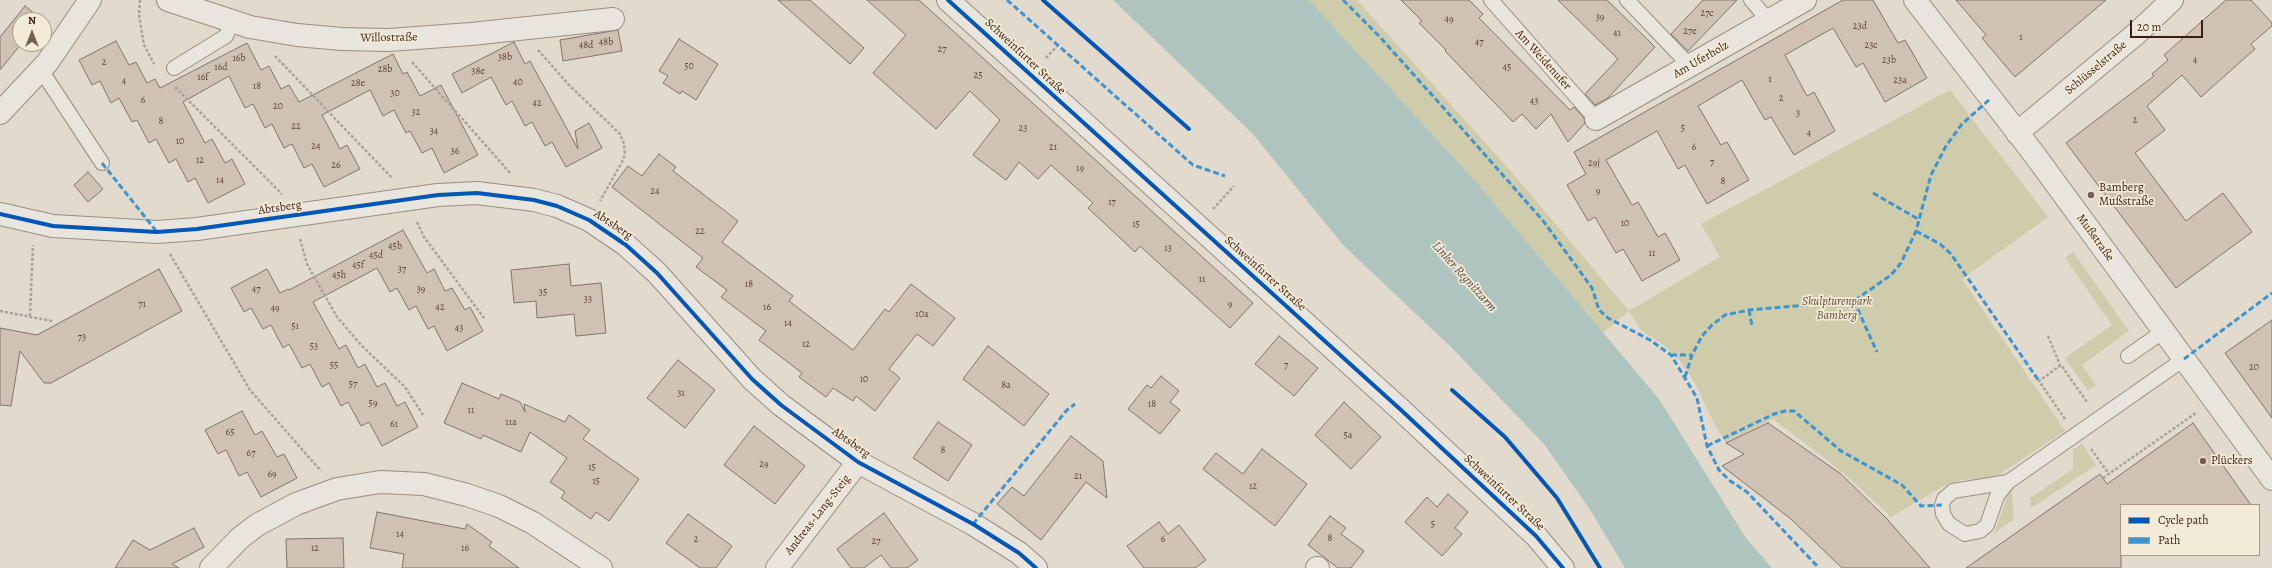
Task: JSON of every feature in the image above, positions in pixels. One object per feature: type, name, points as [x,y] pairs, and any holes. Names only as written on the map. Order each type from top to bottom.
[{"type":"street","points":[[0,114],[41,70],[90,0]]},
{"type":"street","name":"Willostraße","points":[[168,0],[250,27],[297,35],[342,39],[389,40],[471,34],[613,18]]},
{"type":"street","name":"Schweinfurter Straße","points":[[948,0],[1411,420],[1536,536],[1563,568]]},
{"type":"street","name":"Am Uferholz","points":[[1596,119],[1805,0]]},
{"type":"street","name":"Mußstraße","points":[[1915,0],[2017,133],[2272,479]]},
{"type":"street","name":"Schlüsselstraße","points":[[2017,133],[2136,34],[2172,0]]},
{"type":"street","name":"Abtsberg","points":[[0,214],[34,222],[105,230],[157,232],[294,216],[438,195],[477,193],[534,200],[557,206],[589,220],[626,245],[657,273],[752,379],[781,404],[858,462],[974,524],[1019,554],[1036,568]]},
{"type":"street","name":"Andreas-Lang-Steig","points":[[777,568],[858,462]]},
{"type":"street","points":[[211,568],[240,538],[257,525],[296,504],[337,489],[380,482],[424,484],[467,495],[499,506],[533,524],[601,568]]},
{"type":"lane","name":"Am Weidenufer","points":[[1491,0],[1596,119]]},
{"type":"lane","points":[[1627,0],[1690,66]]},
{"type":"lane","points":[[1751,0],[1769,21]]},
{"type":"lane","points":[[174,68],[226,36],[232,22]]},
{"type":"lane","points":[[41,70],[102,163]]},
{"type":"lane","points":[[2128,356],[2164,332]]},
{"type":"lane","points":[[2008,482],[1953,491],[1944,499],[1942,505],[1943,514],[1949,524],[1965,534],[1980,531],[1987,525],[1996,496],[2008,482],[2184,359]]},
{"type":"path","points":[[140,0],[139,15],[144,45],[155,65]]},
{"type":"path","points":[[538,50],[569,85],[620,134],[624,144],[625,154],[604,194]]},
{"type":"path","points":[[426,77],[534,200]]},
{"type":"path","points":[[296,80],[395,180],[424,237],[484,318]]},
{"type":"path","points":[[181,93],[282,193],[294,216],[307,264],[337,317],[362,346],[405,388],[423,415]]},
{"type":"path","points":[[1197,227],[1234,186]]},
{"type":"path","points":[[30,316],[34,222]]},
{"type":"path","points":[[157,232],[250,390],[337,489]]},
{"type":"path","points":[[0,311],[52,320]]},
{"type":"path","points":[[2048,336],[2060,365],[2099,418]]},
{"type":"path","points":[[2060,365],[2039,381],[2109,474]]},
{"type":"path","points":[[2103,478],[2178,426]]},
{"type":"green space","points":[[1309,0],[1357,0],[1515,176],[1629,311],[1603,333],[1478,184]]},
{"type":"green space","name":"Skulpturenpark Bamberg","points":[[1950,90],[2048,217],[1962,279],[2065,431],[1994,478],[1962,480],[1945,485],[1891,517],[1841,471],[1773,419],[1726,443],[1713,421],[1695,383],[1681,362],[1665,346],[1641,330],[1629,311],[1720,257],[1701,224]]},
{"type":"green space","points":[[2073,252],[2129,331],[2082,365],[2096,385],[2088,391],[2065,358],[2112,325],[2065,258]]},
{"type":"green space","points":[[2082,443],[2096,465],[2031,508],[2030,498],[2073,469],[2073,450]]},
{"type":"green space","points":[[2012,491],[2014,519],[1994,534],[2007,497]]},
{"type":"water","name":"Linker Regnitzarm","points":[[1113,0],[1309,0],[1478,184],[1659,399],[1746,538],[1772,568],[1625,568],[1589,508],[1544,444],[1451,347],[1344,246],[1252,133]]},
{"type":"building","points":[[778,0],[810,0],[864,48],[850,64]]},
{"type":"building","points":[[867,0],[919,0],[1253,303],[1230,328],[1140,246],[1135,252],[1088,208],[1093,203],[1051,165],[1038,179],[1019,162],[1006,180],[973,155],[1000,120],[970,91],[936,129],[873,73],[906,35]]},
{"type":"building","points":[[1401,0],[1469,0],[1483,14],[1479,18],[1570,110],[1574,107],[1584,118],[1585,123],[1568,142],[1551,114],[1536,129],[1522,114],[1513,122],[1419,23],[1422,21]]},
{"type":"building","points":[[1558,0],[1607,0],[1655,47],[1608,98],[1595,105],[1585,94],[1618,59]]},
{"type":"building","points":[[1703,0],[1737,0],[1688,51],[1671,34]]},
{"type":"building","points":[[1843,0],[1873,0],[1898,43],[1905,40],[1927,78],[1885,102],[1863,63],[1856,67],[1833,28],[1785,55],[1807,96],[1814,92],[1835,131],[1794,155],[1771,117],[1765,120],[1742,80],[1698,106],[1721,145],[1727,142],[1749,180],[1707,204],[1685,165],[1678,169],[1657,131],[1606,160],[1632,205],[1638,202],[1658,237],[1665,233],[1680,260],[1642,281],[1623,249],[1616,253],[1595,217],[1588,221],[1567,185],[1586,174],[1574,152]]},
{"type":"building","points":[[1956,0],[2106,0],[2015,77],[1982,38],[1986,35]]},
{"type":"building","points":[[2226,0],[2251,0],[2272,23],[2272,26],[2251,44],[2255,49],[2201,97],[2182,75],[2147,106],[2165,130],[2135,153],[2186,221],[2223,193],[2252,232],[2176,288],[2066,143],[2154,76],[2152,74],[2168,60],[2164,55]]},
{"type":"building","points":[[25,6],[32,12],[20,12]]},
{"type":"building","points":[[12,22],[12,52],[15,52],[0,70],[0,37]]},
{"type":"building","points":[[618,30],[622,51],[563,61],[560,40]]},
{"type":"building","points":[[679,39],[718,64],[696,100],[682,91],[680,94],[663,83],[668,76],[659,71]]},
{"type":"building","points":[[116,41],[129,65],[136,62],[147,83],[155,79],[160,88],[247,43],[261,70],[269,66],[281,89],[289,85],[299,102],[393,54],[403,74],[407,72],[420,96],[441,85],[478,155],[444,173],[432,148],[422,153],[410,131],[406,133],[394,110],[383,116],[370,90],[322,115],[340,149],[347,145],[360,169],[324,187],[312,164],[304,168],[292,144],[284,148],[272,124],[265,128],[253,104],[245,108],[229,76],[183,102],[205,143],[212,139],[225,163],[232,159],[245,184],[208,203],[195,178],[188,182],[176,159],[169,163],[156,139],[149,143],[137,120],[132,122],[119,98],[111,103],[100,81],[92,85],[79,60]]},
{"type":"building","points":[[514,42],[525,64],[530,61],[578,149],[575,131],[589,123],[602,148],[566,167],[552,142],[545,146],[532,122],[525,126],[512,101],[506,105],[491,77],[462,93],[452,74]]},
{"type":"building","points":[[659,154],[676,167],[673,171],[738,221],[722,242],[793,296],[789,301],[853,350],[885,309],[889,312],[911,284],[955,318],[933,346],[917,334],[889,369],[900,378],[875,411],[856,396],[853,401],[833,388],[826,397],[799,377],[802,373],[759,340],[766,331],[721,297],[727,290],[696,267],[703,258],[612,187],[628,166],[642,176]]},
{"type":"building","points":[[88,172],[103,189],[88,202],[74,185]]},
{"type":"building","points":[[403,230],[427,273],[434,269],[445,291],[452,288],[465,310],[470,307],[483,331],[447,351],[434,326],[428,329],[416,306],[409,310],[397,288],[390,292],[377,268],[313,302],[339,349],[346,345],[358,368],[365,364],[377,387],[385,383],[397,406],[405,402],[418,427],[382,446],[369,422],[361,426],[348,402],[341,406],[329,383],[322,387],[310,364],[302,368],[289,344],[283,348],[271,325],[263,329],[251,308],[244,312],[231,288],[267,269],[280,293],[288,289],[289,290]]},
{"type":"building","points":[[569,264],[571,286],[601,283],[606,333],[576,336],[574,314],[537,318],[536,301],[514,303],[511,270]]},
{"type":"building","points":[[159,269],[182,311],[51,383],[44,383],[20,351],[11,406],[0,405],[0,328],[37,335]]},
{"type":"building","points":[[2272,320],[2272,418],[2225,353]]},
{"type":"building","points":[[1279,336],[1318,368],[1294,396],[1255,364]]},
{"type":"building","points":[[988,346],[1049,394],[1024,426],[963,379]]},
{"type":"building","points":[[678,360],[715,390],[685,428],[647,398]]},
{"type":"building","points":[[1161,376],[1179,391],[1170,402],[1180,410],[1160,434],[1128,409],[1147,385],[1151,388]]},
{"type":"building","points":[[462,383],[499,399],[501,394],[520,402],[525,412],[524,404],[565,422],[569,415],[590,430],[583,439],[639,479],[609,521],[596,512],[591,519],[561,498],[565,492],[550,482],[567,458],[530,432],[521,452],[483,435],[481,439],[444,423]]},
{"type":"building","points":[[1344,402],[1381,437],[1351,469],[1315,435]]},
{"type":"building","points":[[242,411],[255,435],[262,431],[277,457],[284,454],[297,478],[261,497],[247,472],[239,476],[226,450],[218,454],[205,430]]},
{"type":"building","points":[[938,422],[972,445],[948,481],[913,458]]},
{"type":"building","points":[[1768,423],[1841,474],[1887,519],[1930,568],[1842,568],[1791,519],[1722,466],[1744,454],[1726,443]]},
{"type":"building","points":[[2193,423],[2250,504],[2120,504],[2121,568],[1966,568],[2100,474],[2107,484]]},
{"type":"building","points":[[754,426],[805,466],[775,504],[724,465]]},
{"type":"building","points":[[1071,436],[1103,461],[1107,498],[1086,482],[1041,540],[997,504],[1012,487],[1024,496]]},
{"type":"building","points":[[1262,449],[1307,484],[1275,526],[1203,469],[1216,453],[1243,474]]},
{"type":"building","points":[[1448,494],[1468,512],[1455,528],[1462,534],[1442,556],[1405,522],[1427,497],[1437,507]]},
{"type":"building","points":[[377,512],[465,529],[467,524],[492,542],[489,546],[519,568],[402,568],[404,554],[370,548]]},
{"type":"building","points":[[884,513],[918,560],[907,568],[891,568],[881,555],[864,568],[851,568],[837,549]]},
{"type":"building","points":[[688,514],[732,546],[716,568],[700,568],[666,543]]},
{"type":"building","points":[[1330,516],[1346,528],[1341,534],[1364,551],[1351,568],[1338,568],[1308,545]]},
{"type":"building","points":[[1159,522],[1168,534],[1179,525],[1206,560],[1195,568],[1144,568],[1127,546]]},
{"type":"building","points":[[194,528],[204,547],[172,564],[179,568],[115,568],[133,540],[150,550]]},
{"type":"building","points":[[343,538],[344,568],[287,568],[286,539]]},
{"type":"marked path","points":[[1007,0],[1193,165],[1225,176]]},
{"type":"marked path","points":[[1343,0],[1379,36],[1544,222],[1592,288],[1599,310],[1608,318],[1650,340],[1671,355],[1697,398],[1707,446],[1719,470],[1729,480],[1747,492],[1819,568]]},
{"type":"marked path","points":[[1685,377],[1692,355],[1702,336],[1712,325],[1725,315],[1749,310],[1854,301],[1891,275],[1901,263],[1916,231],[1931,175],[1946,146],[1962,124],[1991,98]]},
{"type":"marked path","points":[[102,163],[157,232]]},
{"type":"marked path","points":[[1873,193],[1918,219]]},
{"type":"marked path","points":[[1916,231],[1940,244],[1951,254],[2039,381]]},
{"type":"marked path","points":[[2184,359],[2272,293]]},
{"type":"marked path","points":[[1854,301],[1877,352]]},
{"type":"marked path","points":[[1749,310],[1752,326]]},
{"type":"marked path","points":[[1671,355],[1692,355]]},
{"type":"marked path","points":[[973,524],[1067,410],[1075,404]]},
{"type":"marked path","points":[[1707,446],[1774,414],[1785,411],[1794,411],[1841,451],[1902,485],[1921,506],[1942,505]]},
{"type":"cycle path","points":[[948,0],[1401,410],[1536,536],[1563,568]]},
{"type":"cycle path","points":[[1043,0],[1189,129]]},
{"type":"cycle path","points":[[0,214],[53,226],[157,232],[197,229],[438,195],[477,193],[534,200],[557,206],[589,220],[626,245],[657,273],[752,379],[781,405],[858,462],[973,524],[1019,553],[1036,568]]},
{"type":"cycle path","points":[[1452,390],[1505,437],[1557,498],[1600,568]]},
{"type":"place","name":"Bamberg Mußstraße","points":[[2091,195]]},
{"type":"place","name":"Plückers","points":[[2203,461]]}]
